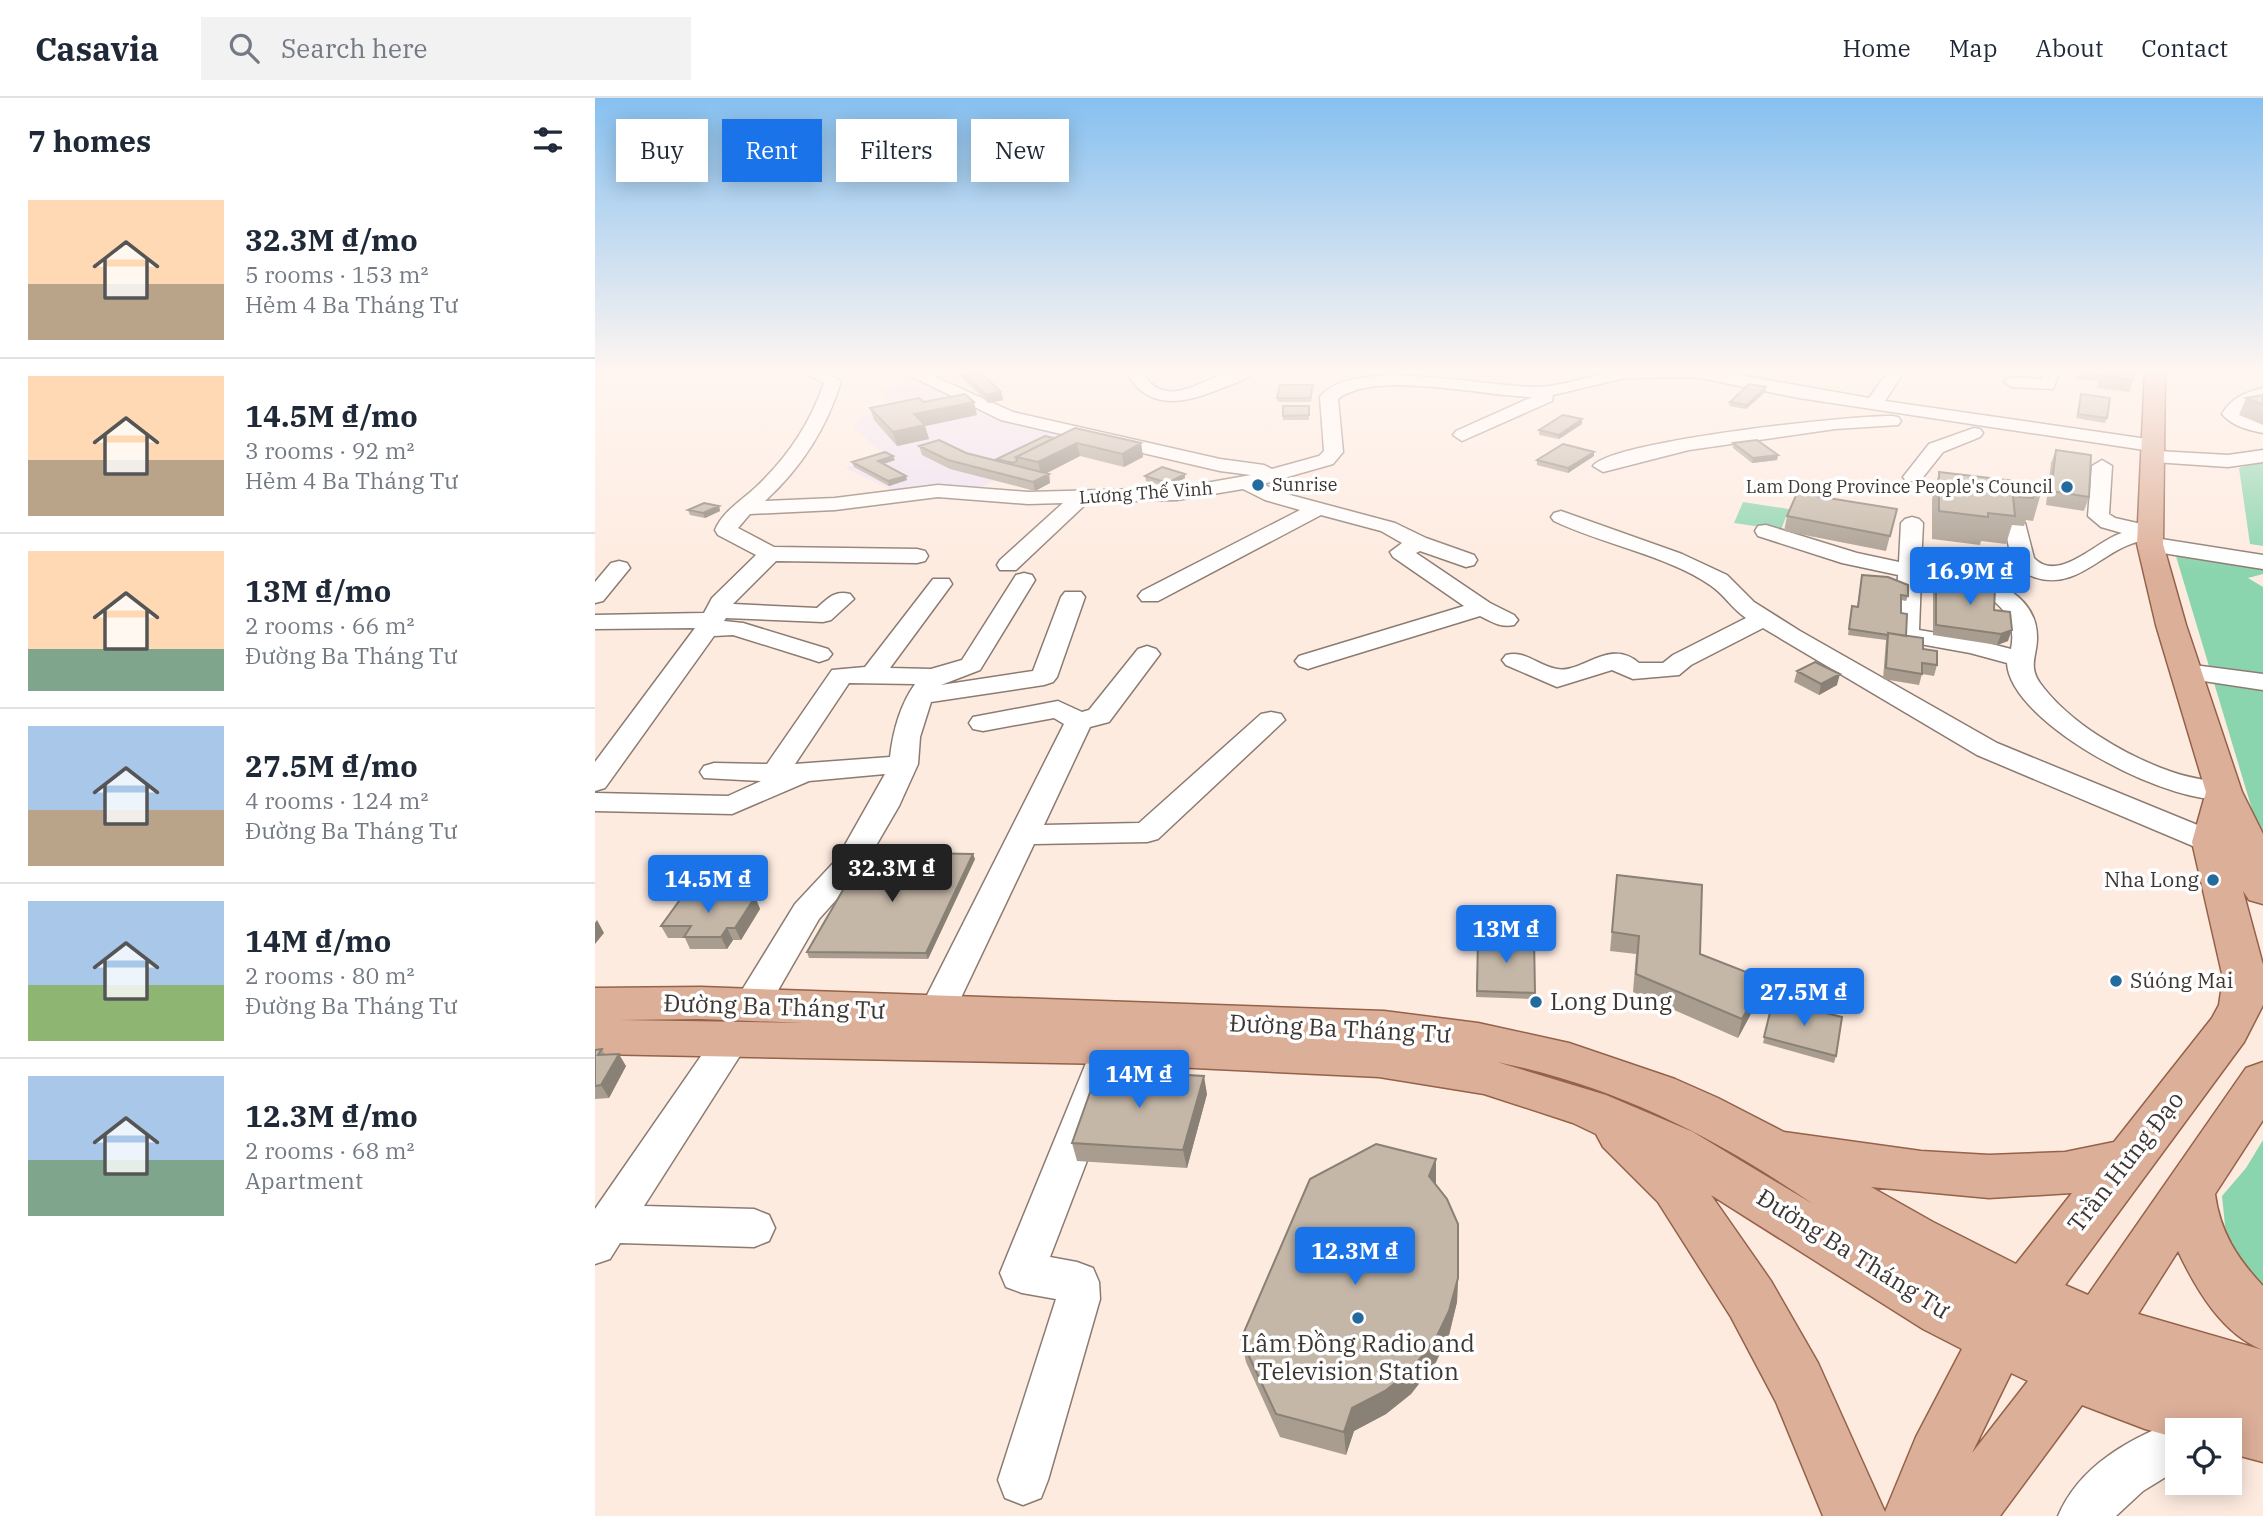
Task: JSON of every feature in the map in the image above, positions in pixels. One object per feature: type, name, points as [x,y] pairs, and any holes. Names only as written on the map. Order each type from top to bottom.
[{"type":"main road","points":[[2154,436],[2150,539],[2186,672],[2224,792]]},
{"type":"main road","name":"Trần Hưng Đạo","points":[[1915,1516],[1926,1484],[2012,1316],[2228,1030],[2241,1005],[2245,978],[2224,792]]},
{"type":"main road","points":[[2231,845],[2263,891]]},
{"type":"main road","name":"Đường Ba Tháng Tư","points":[[595,1004],[690,1020],[1112,1046],[1379,1059],[1432,1065],[1524,1087],[1596,1090],[1695,1109],[1770,1149],[1911,1237],[2012,1316]]},
{"type":"main road","name":"Đường Ba Tháng Tư","points":[[742,1022],[936,1013],[1428,1031],[1516,1047],[1596,1090],[1675,1147],[1719,1171],[1886,1278],[2012,1316]]},
{"type":"main road","name":"Đường Ba Tháng Tư","points":[[595,1037],[690,1020]]},
{"type":"main road","points":[[1959,1516],[1996,1472],[2085,1349],[2263,1081]]},
{"type":"main road","points":[[1596,1090],[1633,1144],[1676,1187],[1751,1300],[1797,1383],[1855,1516]]},
{"type":"main road","points":[[1770,1149],[1871,1165],[2007,1177],[2057,1174],[2130,1159]]},
{"type":"main road","points":[[2189,1193],[2190,1212],[2206,1255],[2239,1300],[2263,1324]]},
{"type":"main road","points":[[2012,1316],[2085,1349],[2145,1400],[2263,1433]]},
{"type":"main road","points":[[2085,1349],[2204,1363],[2263,1378]]},
{"type":"street","points":[[810,436],[782,472],[730,520],[725,526],[726,530],[770,554],[917,556]]},
{"type":"street","name":"Lương Thế Vinh","points":[[1095,436],[1220,465],[1279,473]]},
{"type":"street","name":"Lương Thế Vinh","points":[[746,508],[835,505],[938,491],[1052,498],[1177,494],[1246,483],[1326,460],[1334,453],[1332,436]]},
{"type":"street","points":[[1603,466],[1626,458],[1749,436]]},
{"type":"street","points":[[1913,477],[1936,449],[1966,436]]},
{"type":"street","points":[[2000,436],[2228,461],[2263,456]]},
{"type":"street","points":[[2051,436],[2154,455]]},
{"type":"street","points":[[2102,466],[2098,516],[2108,523],[2150,539],[2263,562]]},
{"type":"street","points":[[1246,483],[1272,496],[1388,527],[1418,543],[1466,560]]},
{"type":"street","points":[[605,1219],[742,1022],[807,912],[849,866],[884,806],[927,686],[971,665],[1016,573],[1082,497]]},
{"type":"street","points":[[1150,596],[1319,508]]},
{"type":"street","points":[[1560,517],[1591,531],[1674,559],[1719,580],[1746,607],[1847,670],[1987,749],[2231,845]]},
{"type":"street","points":[[1912,523],[1907,635],[1972,646],[2019,659]]},
{"type":"street","points":[[2017,528],[2018,547],[2027,566],[2041,573],[2056,575],[2070,571],[2124,539],[2150,539]]},
{"type":"street","points":[[1766,531],[1853,559],[1977,581],[2004,598],[2023,622],[2025,643],[2019,659],[2021,673],[2035,694],[2061,718],[2109,752],[2156,776],[2224,792]]},
{"type":"street","points":[[1418,543],[1401,552],[1482,608],[1506,620]]},
{"type":"street","points":[[597,776],[712,620],[720,603],[770,554]]},
{"type":"street","points":[[595,596],[619,568]]},
{"type":"street","points":[[872,675],[941,584]]},
{"type":"street","points":[[595,802],[629,805],[731,805],[789,773],[841,675],[872,675],[927,686],[1044,677],[1073,597]]},
{"type":"street","points":[[595,622],[823,615],[842,599]]},
{"type":"street","points":[[1308,661],[1482,608]]},
{"type":"street","points":[[1515,660],[1557,679],[1610,662],[1623,663],[1633,671],[1670,670],[1682,660],[1764,618]]},
{"type":"street","points":[[712,620],[819,654]]},
{"type":"street","points":[[936,1013],[1079,722],[1099,716],[1147,654]]},
{"type":"street","points":[[2186,672],[2263,682]]},
{"type":"street","points":[[983,723],[1058,709],[1079,722]]},
{"type":"street","points":[[1023,835],[1147,832],[1271,720]]},
{"type":"street","points":[[714,772],[789,773],[905,751]]},
{"type":"street","points":[[1023,1480],[1078,1300],[1077,1282],[1022,1273],[1112,1046]]},
{"type":"street","points":[[605,1219],[754,1228]]},
{"type":"street","points":[[2242,1434],[2263,1433]]},
{"type":"street","points":[[2084,1516],[2098,1496],[2121,1475],[2147,1457],[2165,1450]]},
{"type":"shaded area","points":[[863,436],[1080,437],[980,488],[933,487],[896,492],[845,468],[885,455]]},
{"type":"green space","points":[[2263,460],[2263,546],[2250,544],[2239,468]]},
{"type":"green space","points":[[1743,502],[1789,509],[1781,530],[1734,523]]},
{"type":"green space","points":[[2175,553],[2263,565],[2263,574],[2248,578],[2263,587],[2263,846]]},
{"type":"green space","points":[[2263,1140],[2263,1289],[2252,1277],[2226,1235],[2222,1196],[2246,1168]]},
{"type":"building","points":[[1045,436],[1054,438],[1016,457],[1017,461],[1013,463],[997,459]]},
{"type":"building","points":[[1058,436],[1111,436],[1141,443],[1122,454],[1077,443],[1038,462],[1016,457]]},
{"type":"building","points":[[939,440],[966,453],[1049,474],[1033,482],[948,460],[919,446]]},
{"type":"building","points":[[1757,440],[1778,455],[1753,458],[1733,443]]},
{"type":"building","points":[[1563,444],[1594,452],[1568,468],[1537,460]]},
{"type":"building","points":[[2056,450],[2091,455],[2089,497],[2051,491]]},
{"type":"building","points":[[885,452],[893,456],[878,461],[906,476],[888,481],[852,462]]},
{"type":"building","points":[[1162,467],[1185,474],[1168,483],[1145,476]]},
{"type":"building","points":[[1939,472],[2040,484],[2041,493],[2032,492],[2033,498],[2013,496],[2015,516],[1988,513],[1988,517],[1939,511]]},
{"type":"building","points":[[1797,493],[1897,509],[1890,536],[1787,516]]},
{"type":"building","points":[[704,503],[719,506],[703,513],[688,510]]},
{"type":"building","points":[[1862,575],[1888,577],[1908,585],[1908,596],[1901,595],[1901,613],[1907,614],[1906,636],[1849,629],[1852,606],[1858,607]]},
{"type":"building","points":[[1963,576],[1984,579],[1984,584],[1995,589],[1994,610],[2010,612],[2012,630],[2001,634],[1936,625],[1936,581],[1963,585]]},
{"type":"building","points":[[1888,633],[1923,638],[1923,649],[1937,651],[1937,665],[1922,663],[1922,674],[1886,668]]},
{"type":"building","points":[[1815,662],[1840,674],[1821,684],[1797,671]]},
{"type":"building","points":[[865,852],[973,854],[926,953],[807,952]]},
{"type":"building","points":[[1617,875],[1702,885],[1700,954],[1764,979],[1742,1019],[1636,974],[1639,936],[1612,932]]},
{"type":"building","points":[[682,897],[755,897],[735,928],[727,928],[721,937],[684,937],[691,926],[661,926]]},
{"type":"building","points":[[1478,936],[1534,938],[1535,993],[1477,991]]},
{"type":"building","points":[[1773,1000],[1842,1017],[1836,1056],[1764,1037]]},
{"type":"building","points":[[602,1049],[598,1055],[619,1054],[601,1085],[595,1086],[595,1050]]},
{"type":"building","points":[[1098,1070],[1204,1076],[1183,1150],[1072,1143]]},
{"type":"building","name":"Lâm Đồng Radio and Television Station","points":[[1376,1144],[1436,1159],[1429,1176],[1447,1199],[1458,1224],[1458,1278],[1449,1311],[1436,1338],[1410,1371],[1385,1391],[1352,1408],[1344,1432],[1276,1414],[1241,1339],[1310,1179]]},
{"type":"place","name":"Sunrise","points":[[1258,485]]},
{"type":"place","name":"Lam Dong Province People's Council","points":[[2067,487]]},
{"type":"place","name":"Nha Long","points":[[2213,880]]},
{"type":"place","name":"Súóng Mai","points":[[2116,981]]},
{"type":"place","name":"Long Dung","points":[[1536,1002]]},
{"type":"place","name":"Lâm Đồng Radio and Television Station","points":[[1358,1318]]}]
